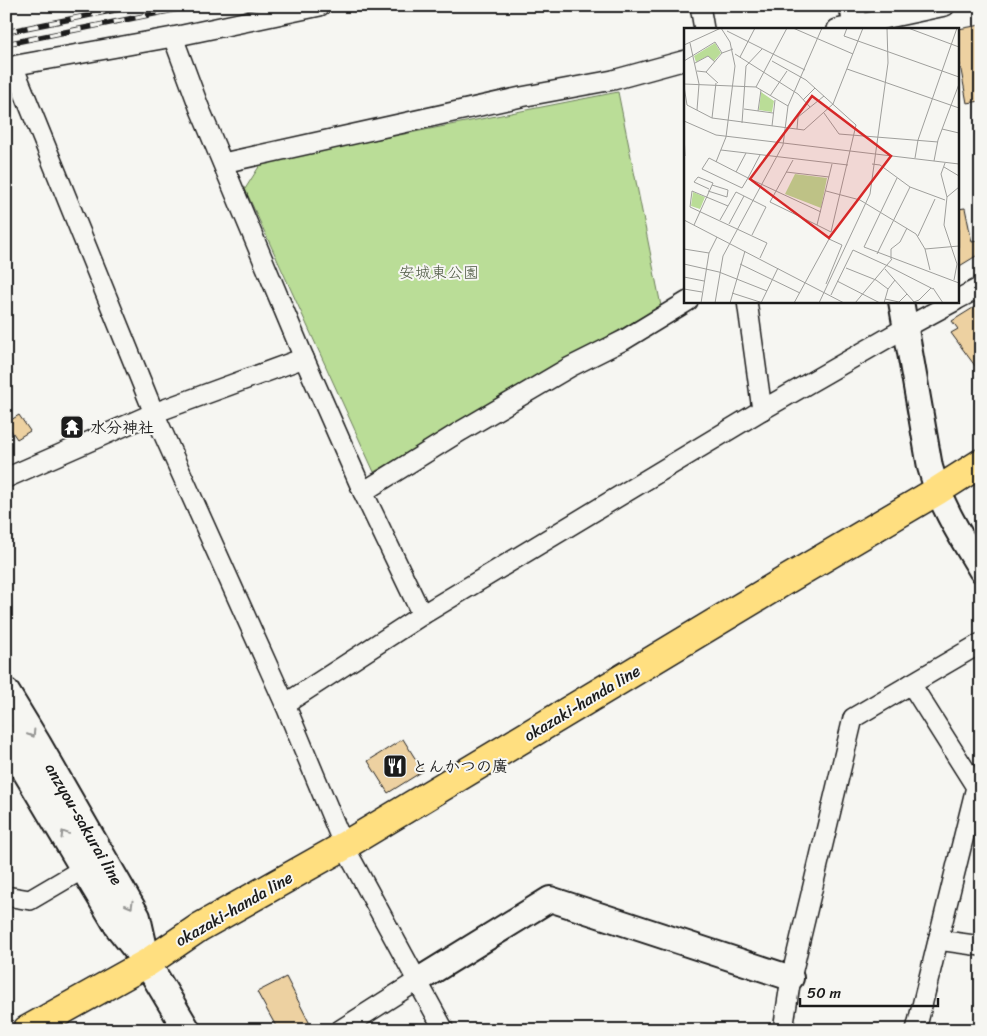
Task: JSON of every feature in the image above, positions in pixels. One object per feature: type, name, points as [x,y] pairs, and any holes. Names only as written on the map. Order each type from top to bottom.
[{"type":"main road","name":"okazaki-handa line","points":[[27,1030],[147,962],[200,927],[344,846],[981,463]]},
{"type":"main road","name":"anzyou-sakurai line","points":[[6,692],[37,743],[94,862]]},
{"type":"main road","name":"anzyou-sakurai line","points":[[6,738],[94,862],[137,917],[147,962],[187,1030]]},
{"type":"street","points":[[320,6],[173,37],[17,64],[16,73],[154,413],[285,704],[344,846],[444,1030]]},
{"type":"street","points":[[700,6],[704,28]]},
{"type":"street","points":[[850,22],[945,6]]},
{"type":"street","points":[[173,37],[199,107],[304,358],[362,492],[422,615]]},
{"type":"street","points":[[223,163],[521,97],[613,80],[684,61]]},
{"type":"street","points":[[960,298],[981,288]]},
{"type":"street","points":[[362,492],[570,367],[624,340],[686,302]]},
{"type":"street","points":[[747,302],[762,410]]},
{"type":"street","points":[[900,302],[930,467],[937,491],[943,506],[981,570]]},
{"type":"street","points":[[285,704],[422,615],[762,410],[953,302]]},
{"type":"street","points":[[6,478],[154,413],[304,358]]},
{"type":"street","points":[[783,1030],[791,978],[853,718],[981,643]]},
{"type":"street","points":[[911,684],[976,787],[916,1030]]},
{"type":"street","points":[[6,896],[30,900],[94,862]]},
{"type":"street","points":[[340,1030],[417,980],[550,899],[791,978]]},
{"type":"street","points":[[938,940],[981,946]]},
{"type":"green space","name":"安城東公園","points":[[618,92],[661,306],[374,472],[245,189],[262,162]]},
{"type":"building","points":[[981,25],[981,101],[967,103],[960,65],[960,29]]},
{"type":"building","points":[[965,208],[972,242],[977,241],[981,247],[981,253],[960,266],[960,209]]},
{"type":"building","points":[[981,303],[981,374],[951,333],[958,329],[952,321]]},
{"type":"building","points":[[19,415],[30,431],[17,439],[6,423]]},
{"type":"building","points":[[403,739],[423,771],[388,793],[368,761]]},
{"type":"building","points":[[286,977],[310,1024],[299,1030],[278,1030],[257,992]]},
{"type":"railway","points":[[6,32],[135,6]]},
{"type":"railway","points":[[6,44],[193,6]]},
{"type":"place","name":"水分神社","points":[[72,427]]},
{"type":"place","name":"とんかつの廣","points":[[395,766]]}]
